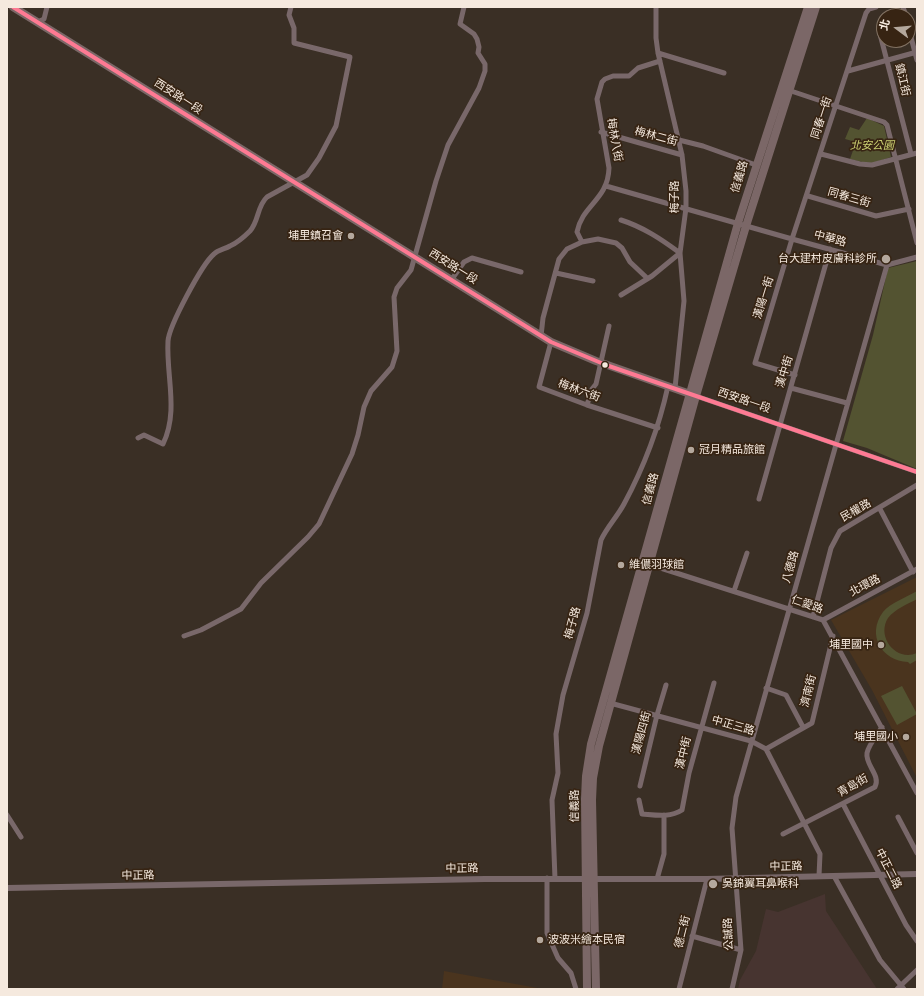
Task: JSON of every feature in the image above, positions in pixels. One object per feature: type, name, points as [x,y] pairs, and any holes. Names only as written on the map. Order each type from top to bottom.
[{"type":"main road","name":"西安路一段","points":[[13,7],[551,342],[602,363],[692,395]]},
{"type":"main road","name":"信義路","points":[[587,989],[593,778],[607,702],[692,395],[742,225],[785,89],[808,7]]},
{"type":"main road","name":"信義路","points":[[742,225],[756,165],[816,7]]},
{"type":"main road","name":"信義路","points":[[591,880],[596,989]]},
{"type":"street","points":[[38,22],[44,19],[48,7]]},
{"type":"street","points":[[138,438],[144,435],[163,444],[167,434],[171,414],[168,348],[170,329],[201,270],[215,252],[232,246],[250,231],[256,222],[263,200],[307,175],[336,126],[350,57],[294,43],[294,28],[289,14],[291,7]]},
{"type":"street","points":[[184,636],[201,630],[240,609],[273,570],[308,537],[319,524],[352,454],[366,402],[371,391],[392,366],[397,351],[394,297],[397,288],[411,270],[432,192],[448,145],[479,88],[485,71],[485,64],[478,53],[477,39],[474,34],[460,24],[464,7]]},
{"type":"street","name":"梅子路","points":[[555,879],[552,800],[558,773],[556,734],[563,695],[587,613],[601,540],[624,504],[658,428],[672,387],[684,301],[680,253],[686,208],[686,191],[679,140],[658,53],[656,38],[656,7]]},
{"type":"street","name":"同春一街","points":[[792,239],[808,196],[866,13],[869,9],[876,7]]},
{"type":"street","name":"鎮江街","points":[[884,48],[911,154]]},
{"type":"street","points":[[848,71],[916,52],[917,60]]},
{"type":"street","points":[[658,53],[724,73]]},
{"type":"street","name":"梅林八街","points":[[582,242],[577,232],[580,220],[596,202],[606,186],[609,168],[601,132],[597,96],[603,80],[614,76],[628,76],[638,68],[660,61]]},
{"type":"street","points":[[785,89],[884,122],[887,125],[917,243]]},
{"type":"street","name":"梅林二街","points":[[601,132],[682,155]]},
{"type":"street","points":[[679,140],[703,146],[756,165]]},
{"type":"street","points":[[821,154],[870,164],[917,152]]},
{"type":"street","name":"中華路","points":[[606,186],[792,239],[887,264],[917,257]]},
{"type":"street","name":"同春三街","points":[[808,196],[876,216],[909,209]]},
{"type":"street","points":[[621,220],[653,234],[680,253],[647,278],[621,295]]},
{"type":"street","points":[[541,336],[543,318],[559,259],[562,254],[582,242],[598,239],[616,243],[622,248],[630,262],[647,278]]},
{"type":"street","name":"漢陽一街","points":[[792,239],[755,363],[795,375]]},
{"type":"street","name":"漢中街","points":[[759,499],[830,249]]},
{"type":"street","points":[[452,279],[464,262],[472,258],[521,272]]},
{"type":"street","name":"八德路","points":[[735,878],[732,828],[736,797],[887,264]]},
{"type":"street","points":[[556,273],[593,281]]},
{"type":"street","points":[[587,405],[592,389],[596,384],[602,363],[609,326]]},
{"type":"street","name":"梅林六街","points":[[551,342],[539,387],[587,405],[658,428]]},
{"type":"street","points":[[791,388],[847,403]]},
{"type":"street","name":"西安路一段","points":[[692,395],[917,472]]},
{"type":"street","name":"民權路","points":[[813,617],[831,548],[840,532],[917,486]]},
{"type":"street","points":[[880,509],[915,570]]},
{"type":"street","points":[[734,592],[747,553]]},
{"type":"street","name":"仁愛路","points":[[646,564],[823,620],[917,792]]},
{"type":"street","name":"北環路","points":[[823,620],[915,570]]},
{"type":"street","name":"濟南街","points":[[766,749],[812,723],[833,636]]},
{"type":"street","name":"漢中街","points":[[664,815],[677,813],[682,810],[701,728],[714,683]]},
{"type":"street","name":"漢陽四街","points":[[640,786],[657,715],[666,685]]},
{"type":"street","points":[[766,688],[786,695],[803,727]]},
{"type":"street","name":"中正三路","points":[[607,702],[751,741],[766,749]]},
{"type":"street","name":"青島街","points":[[783,834],[875,787],[877,781],[867,758],[867,753],[882,727]]},
{"type":"street","points":[[766,749],[820,854],[819,876]]},
{"type":"street","points":[[639,800],[642,814],[664,815],[664,854],[657,879]]},
{"type":"street","name":"中正二路","points":[[843,804],[906,925],[917,941]]},
{"type":"street","points":[[7,815],[21,837]]},
{"type":"street","points":[[898,817],[917,853]]},
{"type":"street","name":"中正路","points":[[7,888],[547,878],[591,880],[707,879],[917,874]]},
{"type":"street","points":[[834,876],[880,960],[901,988],[917,970]]},
{"type":"street","points":[[547,878],[547,933],[558,958],[571,973],[576,989]]},
{"type":"street","name":"公誠路","points":[[732,989],[741,950],[735,878]]},
{"type":"street","name":"德二街","points":[[679,989],[707,879]]},
{"type":"street","points":[[692,936],[741,950]]},
{"type":"shaded area","name":"埔里國中","points":[[917,577],[917,778],[872,690],[831,620]]},
{"type":"shaded area","points":[[825,894],[826,911],[877,989],[738,989],[740,980],[756,951],[766,909],[778,912]]},
{"type":"shaded area","points":[[444,971],[543,989],[442,989]]},
{"type":"green space","name":"北安公園","points":[[867,118],[884,126],[891,157],[870,164],[850,159],[856,142],[845,139],[850,127],[859,130]]},
{"type":"green space","points":[[917,261],[917,469],[867,448],[843,441],[873,335],[888,268]]},
{"type":"green space","points":[[917,591],[917,599],[894,612],[888,618],[885,625],[886,640],[895,651],[909,655],[917,653],[917,660],[910,664],[908,662],[899,661],[884,652],[879,645],[876,629],[878,621],[886,609]]},
{"type":"green space","points":[[902,686],[917,714],[897,725],[881,696]]},
{"type":"transit line","points":[[13,7],[551,342],[606,365],[917,472]]},
{"type":"place","name":"埔里鎮召會","points":[[351,236]]},
{"type":"place","name":"台大建村皮膚科診所","points":[[886,259]]},
{"type":"place","name":"冠月精品旅館","points":[[691,450]]},
{"type":"place","name":"維儂羽球館","points":[[621,565]]},
{"type":"place","name":"埔里國中","points":[[881,645]]},
{"type":"place","name":"埔里國小","points":[[906,737]]},
{"type":"place","name":"吳錦翼耳鼻喉科","points":[[713,884]]},
{"type":"place","name":"波波米繪本民宿","points":[[540,940]]}]
